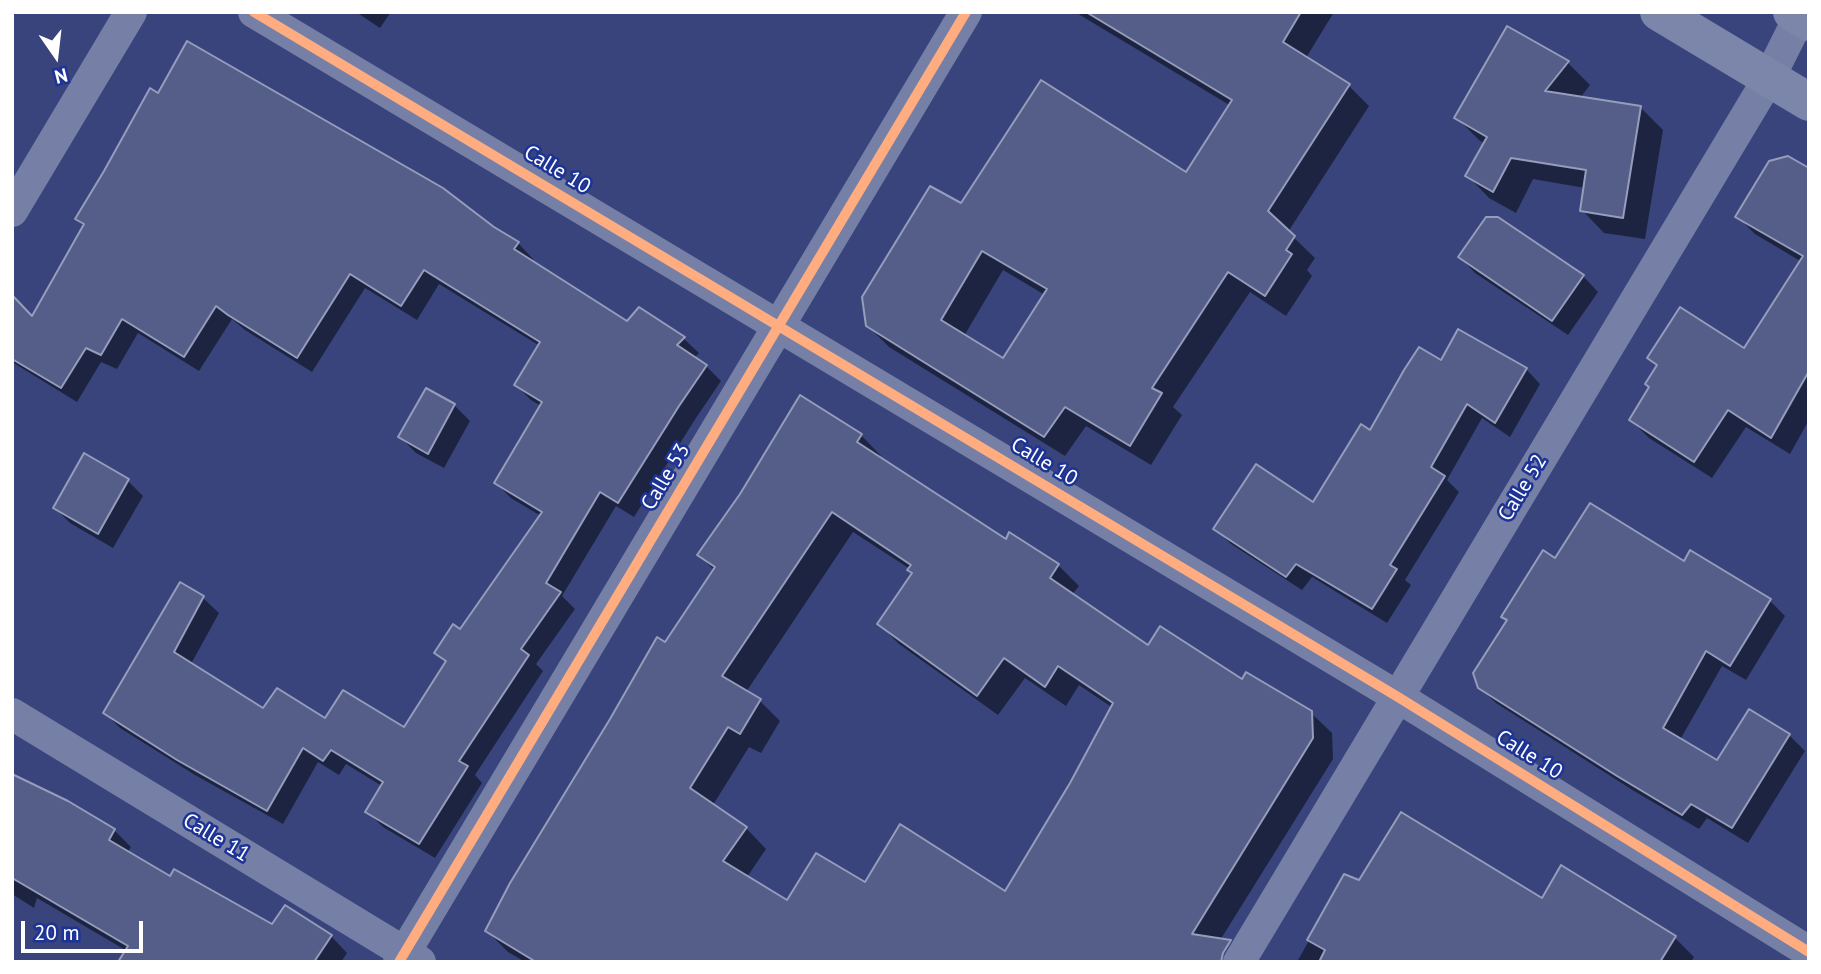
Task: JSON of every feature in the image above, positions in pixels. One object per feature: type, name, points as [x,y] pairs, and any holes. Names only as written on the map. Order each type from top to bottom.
[{"type":"main road","points":[[1659,12],[1809,102]]},
{"type":"street","points":[[12,211],[131,12]]},
{"type":"street","name":"Calle 10","points":[[254,12],[1398,697],[1809,952]]},
{"type":"street","name":"Calle 53","points":[[408,959],[779,325],[966,12]]},
{"type":"street","name":"Calle 52","points":[[1239,962],[1769,78],[1801,16]]},
{"type":"street","name":"Calle 11","points":[[12,713],[408,959]]},
{"type":"building","points":[[1086,12],[1301,12],[1283,42],[1350,84],[1268,211],[1295,236],[1286,250],[1292,254],[1265,296],[1228,272],[1152,388],[1162,393],[1130,446],[1065,407],[1044,437],[866,326],[862,297],[930,186],[961,203],[1041,80],[1186,172],[1232,100]],"holes":[[[982,251],[1047,289],[1003,358],[941,320]]]},
{"type":"building","points":[[1507,26],[1569,61],[1545,91],[1641,106],[1623,218],[1580,211],[1586,170],[1511,158],[1493,192],[1465,176],[1487,137],[1454,118]]},
{"type":"building","points":[[187,41],[443,188],[494,227],[519,242],[514,249],[627,321],[639,307],[685,337],[677,345],[707,365],[618,503],[600,492],[546,583],[561,592],[521,649],[529,655],[459,761],[468,766],[419,844],[365,812],[383,782],[331,750],[323,761],[303,748],[267,811],[177,760],[103,713],[180,582],[204,596],[174,652],[263,708],[277,688],[325,718],[343,690],[404,727],[446,661],[434,653],[453,624],[460,629],[542,512],[494,483],[542,402],[514,385],[540,342],[424,270],[401,306],[350,274],[297,358],[216,306],[184,357],[122,319],[101,355],[86,348],[61,388],[12,359],[12,295],[32,316],[84,224],[75,219],[150,88],[158,93]]},
{"type":"building","points":[[1788,156],[1809,168],[1809,371],[1771,438],[1728,410],[1694,462],[1629,420],[1649,387],[1645,384],[1657,365],[1647,358],[1680,307],[1744,348],[1803,256],[1735,217],[1769,161]]},
{"type":"building","points":[[1486,217],[1498,217],[1584,275],[1552,321],[1458,257]]},
{"type":"building","points":[[1458,329],[1527,368],[1495,423],[1467,404],[1431,467],[1445,476],[1390,565],[1397,569],[1372,609],[1296,564],[1286,577],[1213,529],[1256,464],[1313,502],[1361,424],[1370,430],[1419,347],[1441,360]]},
{"type":"building","points":[[426,388],[455,404],[428,454],[398,437]]},
{"type":"building","points":[[800,395],[862,434],[857,442],[1006,539],[1009,532],[1059,564],[1050,578],[1148,645],[1160,626],[1242,679],[1246,672],[1312,711],[1313,738],[1192,934],[1231,940],[1221,962],[536,962],[485,931],[510,883],[657,637],[665,642],[715,567],[697,555],[740,494]],"holes":[[[832,512],[911,565],[907,570],[912,573],[877,624],[977,696],[1004,658],[1045,687],[1058,666],[1113,703],[1070,783],[1005,891],[900,824],[865,882],[816,853],[787,900],[723,861],[747,827],[690,788],[728,727],[740,734],[761,699],[722,676]]]},
{"type":"building","points":[[84,453],[129,479],[98,534],[53,508]]},
{"type":"building","points":[[1590,503],[1684,561],[1690,550],[1771,599],[1730,666],[1706,651],[1663,728],[1717,760],[1749,709],[1790,734],[1732,828],[1691,804],[1682,815],[1478,688],[1473,673],[1507,620],[1501,617],[1543,550],[1555,558]]},
{"type":"building","points":[[12,774],[68,801],[115,829],[109,840],[170,876],[174,869],[272,924],[285,905],[332,935],[314,962],[118,962],[128,946],[12,878]]},
{"type":"building","points":[[1401,812],[1542,898],[1561,865],[1676,936],[1660,962],[1319,962],[1325,950],[1307,940],[1344,874],[1359,880]]},
{"type":"cycle path","points":[[254,12],[1398,697],[1809,952]]},
{"type":"cycle path","points":[[399,962],[966,12]]}]
